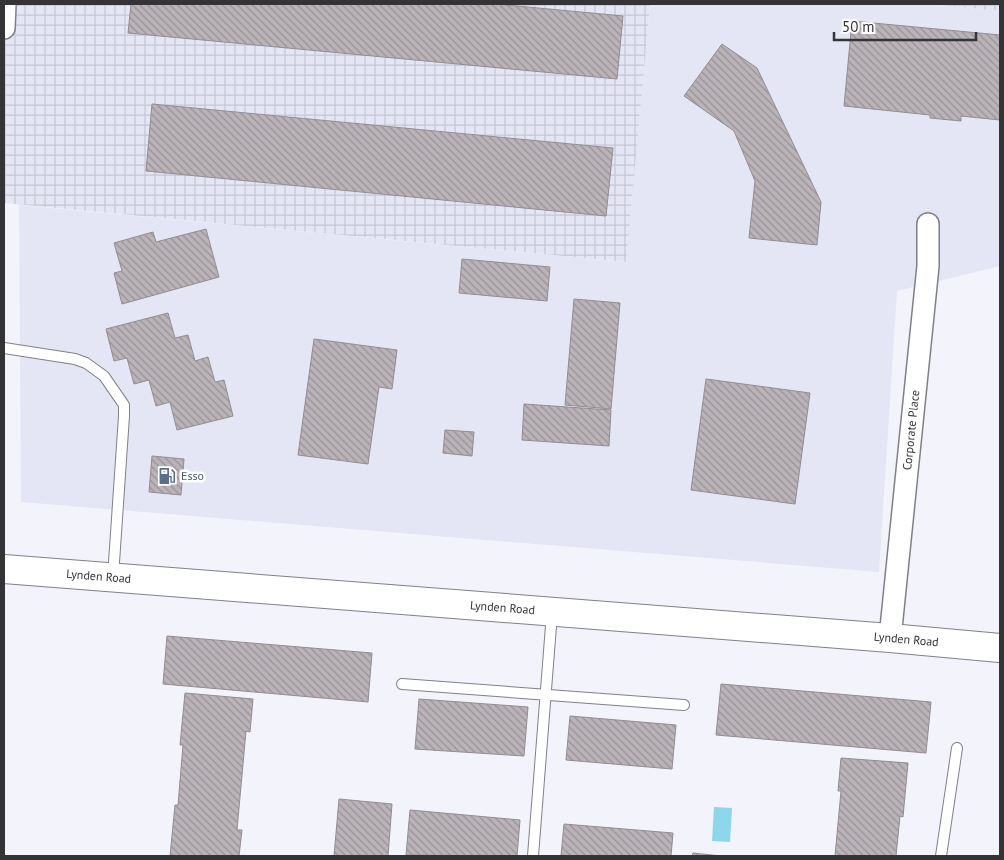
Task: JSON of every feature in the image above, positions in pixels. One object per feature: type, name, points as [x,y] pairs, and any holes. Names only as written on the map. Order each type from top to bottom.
[{"type":"main road","name":"Lynden Road","points":[[4,569],[1000,648]]},
{"type":"street","points":[[4,28],[5,4]]},
{"type":"street","name":"Corporate Place","points":[[890,638],[928,260],[928,224]]},
{"type":"lane","points":[[4,348],[86,362],[104,376],[124,405],[113,577]]},
{"type":"lane","points":[[533,856],[552,611]]},
{"type":"lane","points":[[402,684],[684,705]]},
{"type":"lane","points":[[941,856],[956,748]]},
{"type":"shaded area","points":[[4,4],[650,4],[626,262],[4,203]]},
{"type":"shaded area","points":[[650,4],[931,4],[1000,11],[1000,266],[897,291],[879,572],[21,502],[19,205],[625,262]]},
{"type":"shaded area","points":[[931,4],[1000,4],[1000,11]]},
{"type":"water","points":[[714,807],[732,808],[730,842],[712,841]]},
{"type":"building","points":[[131,4],[496,4],[623,16],[617,79],[128,33]]},
{"type":"building","points":[[852,21],[1000,35],[1000,120],[961,116],[961,121],[930,118],[930,115],[844,106]]},
{"type":"building","points":[[722,44],[757,68],[821,202],[817,245],[749,238],[755,181],[734,131],[684,96]]},
{"type":"building","points":[[152,104],[613,148],[606,216],[146,171]]},
{"type":"building","points":[[206,229],[219,277],[122,304],[114,273],[122,271],[114,243],[153,232],[156,242]]},
{"type":"building","points":[[462,259],[550,267],[547,301],[459,293]]},
{"type":"building","points":[[574,299],[620,303],[611,409],[565,405]]},
{"type":"building","points":[[168,313],[175,338],[188,335],[195,361],[208,357],[215,382],[224,380],[233,416],[177,430],[170,402],[156,406],[149,380],[134,384],[127,358],[114,361],[106,329]]},
{"type":"building","points":[[314,339],[397,350],[392,389],[379,387],[368,464],[298,455]]},
{"type":"building","points":[[706,379],[810,393],[795,504],[691,490]]},
{"type":"building","points":[[524,404],[611,410],[609,446],[522,440]]},
{"type":"building","points":[[445,430],[474,432],[472,456],[443,453]]},
{"type":"building","name":"Esso","points":[[152,456],[184,459],[181,495],[149,492]]},
{"type":"building","points":[[167,636],[372,653],[368,702],[163,684]]},
{"type":"building","points":[[721,684],[931,702],[926,753],[716,735]]},
{"type":"building","points":[[185,693],[253,699],[250,732],[246,731],[237,830],[242,830],[239,856],[170,856],[175,805],[178,805],[183,745],[180,745]]},
{"type":"building","points":[[419,699],[528,707],[524,756],[415,749]]},
{"type":"building","points":[[570,716],[676,725],[672,769],[566,760]]},
{"type":"building","points":[[841,758],[908,763],[903,817],[900,816],[896,856],[835,856],[841,791],[838,791]]},
{"type":"building","points":[[339,799],[392,804],[388,856],[334,856]]},
{"type":"building","points":[[410,810],[520,820],[517,856],[406,855]]},
{"type":"building","points":[[564,824],[673,833],[671,856],[561,856]]},
{"type":"building","points":[[693,853],[721,856],[692,856]]},
{"type":"place","name":"Esso","points":[[167,476]]}]
